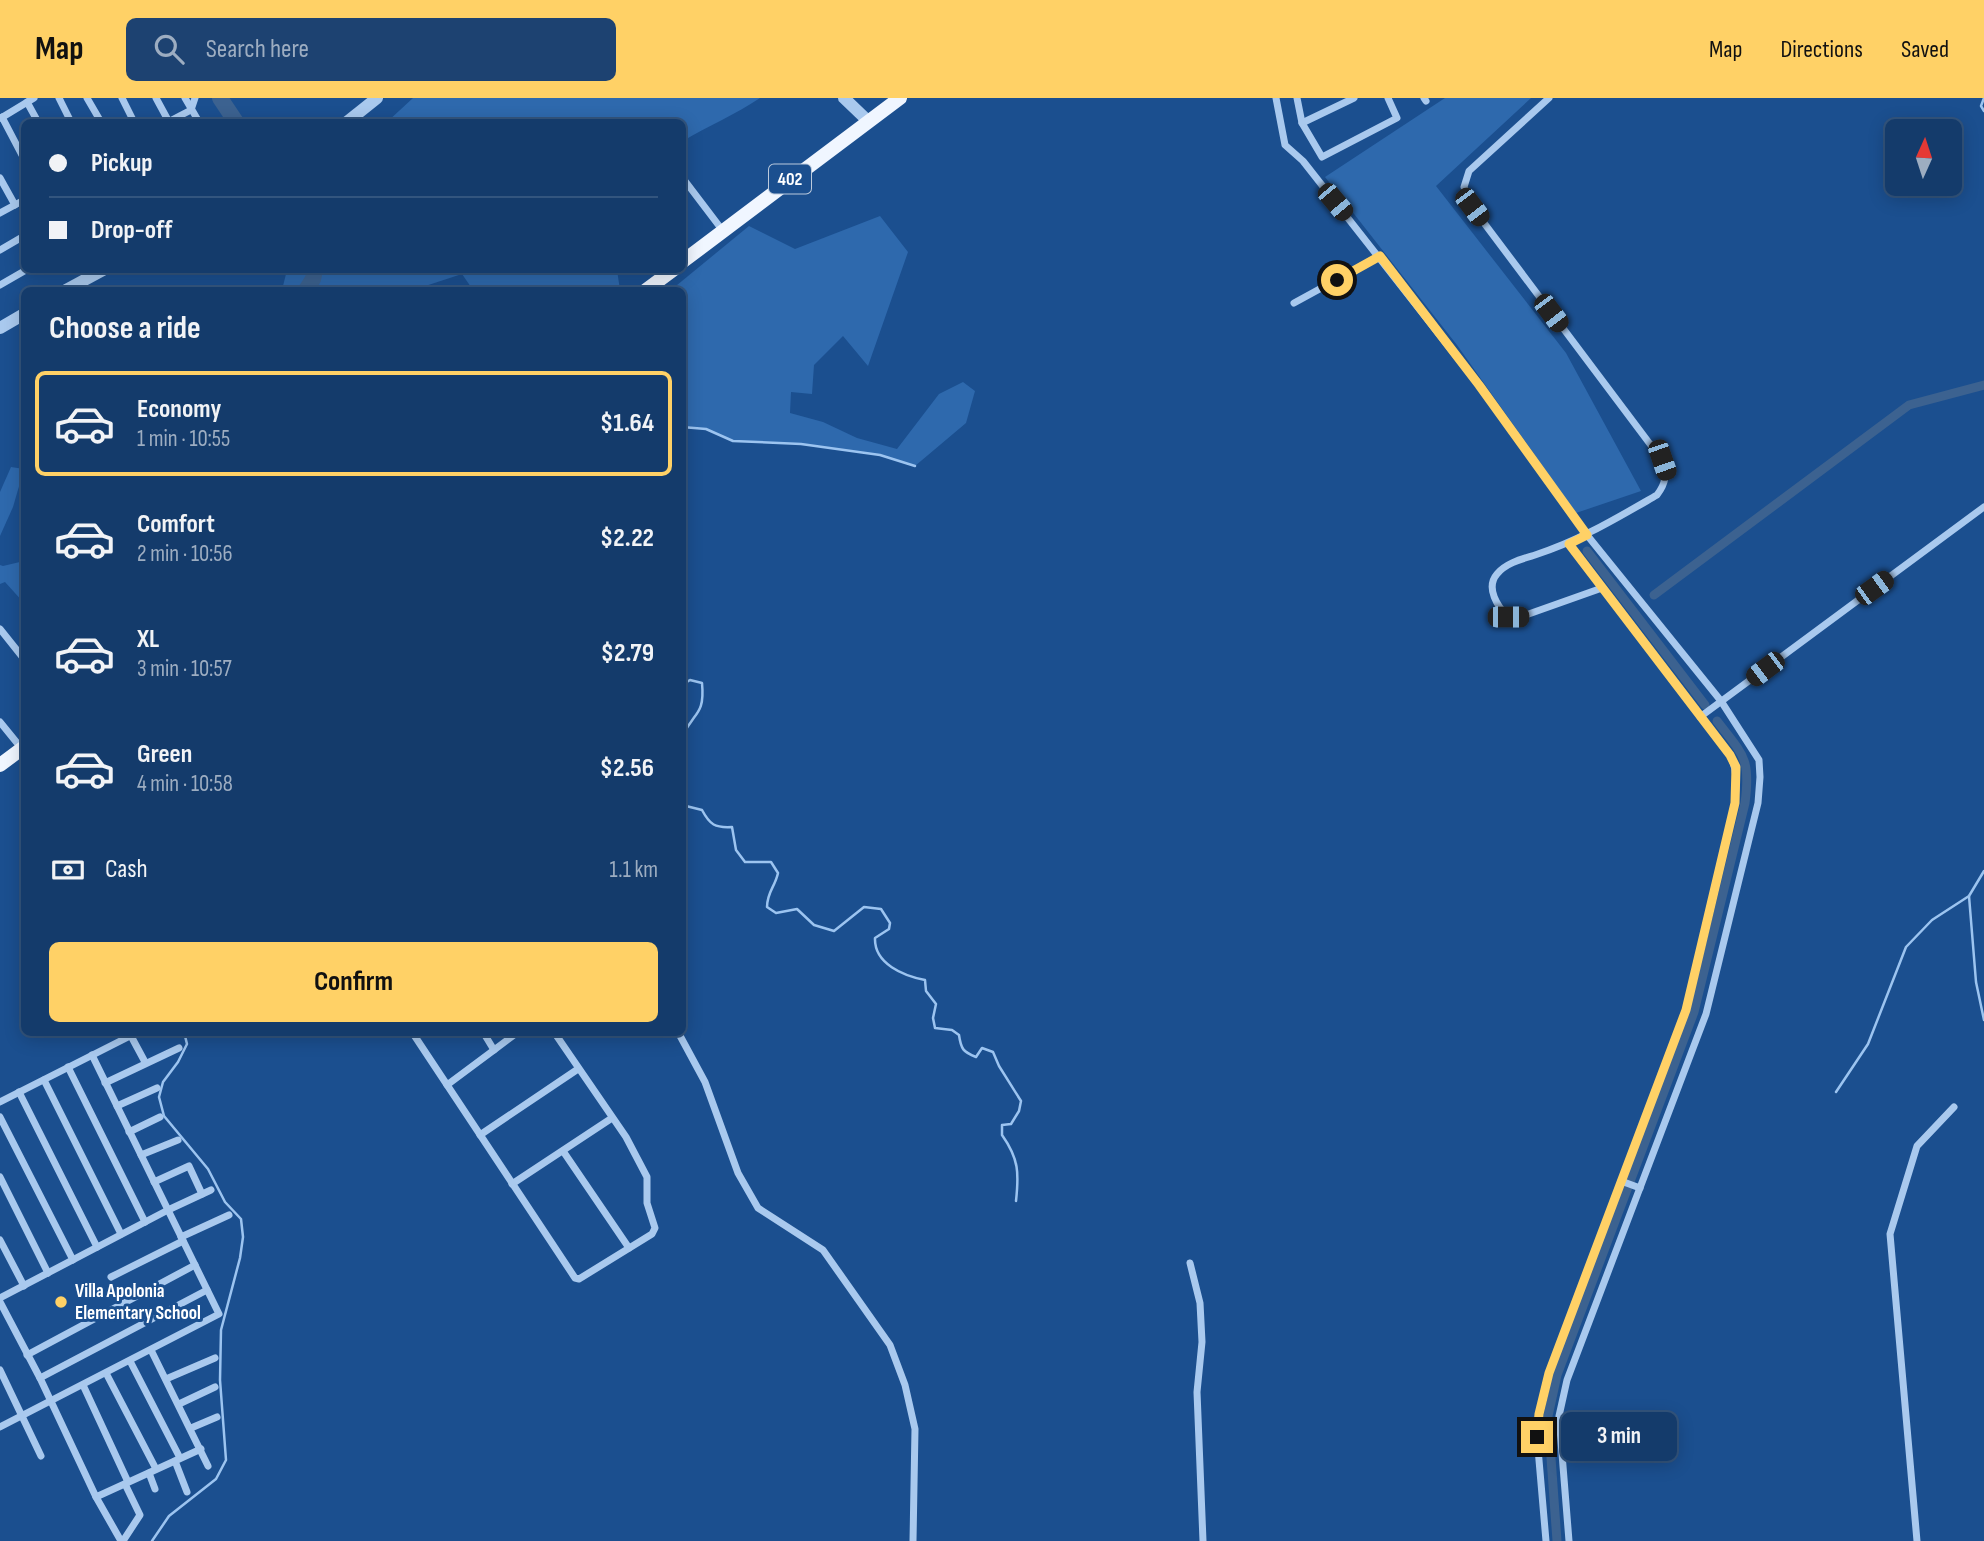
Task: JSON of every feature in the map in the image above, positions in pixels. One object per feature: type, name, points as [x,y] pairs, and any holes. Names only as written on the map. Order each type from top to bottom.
[{"type":"main road","name":"402","points":[[686,259],[900,98]]},
{"type":"main road","points":[[650,287],[669,273]]},
{"type":"main road","points":[[0,765],[21,749]]},
{"type":"street","points":[[59,98],[70,119]]},
{"type":"street","points":[[87,98],[99,119]]},
{"type":"street","points":[[122,98],[132,119]]},
{"type":"street","points":[[156,98],[167,119]]},
{"type":"street","points":[[185,98],[197,119]]},
{"type":"street","points":[[174,119],[191,110],[195,98]]},
{"type":"street","points":[[351,119],[377,98]]},
{"type":"street","points":[[844,98],[868,121]]},
{"type":"street","points":[[1276,98],[1285,145],[1303,161],[1380,256],[1479,385],[1587,535],[1721,701],[1759,760],[1758,803],[1706,1014],[1567,1380],[1559,1416],[1569,1541]]},
{"type":"street","points":[[1297,98],[1302,123],[1322,157],[1397,118],[1388,98]]},
{"type":"street","points":[[1549,98],[1469,171],[1464,187],[1472,207],[1662,460],[1667,474],[1664,486],[1657,495],[1569,544],[1506,566],[1494,576],[1493,588],[1497,606],[1508,617],[1523,617],[1602,588]]},
{"type":"street","points":[[1302,123],[1350,99]]},
{"type":"street","points":[[21,154],[1,118],[31,100],[37,119]]},
{"type":"street","points":[[0,178],[15,205]]},
{"type":"street","points":[[686,182],[723,231]]},
{"type":"street","points":[[0,213],[21,202]]},
{"type":"street","points":[[0,250],[21,238]]},
{"type":"street","points":[[1294,303],[1380,256]]},
{"type":"street","points":[[0,285],[21,273]]},
{"type":"street","points":[[72,287],[97,273]]},
{"type":"street","points":[[0,328],[21,316]]},
{"type":"street","points":[[1700,717],[1984,507]]},
{"type":"street","points":[[1546,1541],[1537,1437],[1539,1414],[1549,1373],[1686,1010],[1735,803],[1736,767],[1730,755],[1569,544]]},
{"type":"street","points":[[2,635],[21,656]]},
{"type":"street","points":[[0,722],[21,746]]},
{"type":"street","points":[[0,1102],[130,1036]]},
{"type":"street","points":[[135,1036],[145,1062]]},
{"type":"street","points":[[415,1036],[575,1278],[579,1279],[652,1234],[655,1228],[647,1203],[647,1177],[626,1137],[557,1036]]},
{"type":"street","points":[[485,1036],[494,1050]]},
{"type":"street","points":[[447,1085],[513,1036]]},
{"type":"street","points":[[680,1036],[705,1082],[738,1173],[758,1208],[823,1250],[890,1345],[905,1385],[915,1429],[913,1541]]},
{"type":"street","points":[[105,1083],[179,1048]]},
{"type":"street","points":[[0,1427],[219,1314],[92,1055]]},
{"type":"street","points":[[68,1068],[145,1222]]},
{"type":"street","points":[[480,1135],[578,1069]]},
{"type":"street","points":[[44,1080],[121,1234]]},
{"type":"street","points":[[117,1105],[157,1088]]},
{"type":"street","points":[[19,1092],[97,1247]]},
{"type":"street","points":[[1917,1541],[1890,1234],[1917,1146],[1954,1107]]},
{"type":"street","points":[[0,1118],[73,1260]]},
{"type":"street","points":[[129,1132],[160,1118]]},
{"type":"street","points":[[512,1184],[612,1118]]},
{"type":"street","points":[[141,1156],[178,1140]]},
{"type":"street","points":[[563,1151],[629,1248]]},
{"type":"street","points":[[154,1182],[189,1166],[202,1194]]},
{"type":"street","points":[[0,1177],[48,1273]]},
{"type":"street","points":[[1621,1181],[1640,1188]]},
{"type":"street","points":[[83,1385],[140,1515],[122,1541],[96,1497],[0,1300],[121,1234],[211,1190]]},
{"type":"street","points":[[111,1278],[229,1215]]},
{"type":"street","points":[[0,1240],[23,1286]]},
{"type":"street","points":[[1190,1263],[1200,1303],[1202,1342],[1197,1392],[1203,1541]]},
{"type":"street","points":[[27,1354],[195,1265]]},
{"type":"street","points":[[40,1378],[207,1290]]},
{"type":"street","points":[[151,1350],[208,1466]]},
{"type":"street","points":[[166,1378],[215,1358]]},
{"type":"street","points":[[130,1361],[177,1460],[187,1492]]},
{"type":"street","points":[[0,1370],[41,1456]]},
{"type":"street","points":[[106,1373],[153,1471],[156,1489]]},
{"type":"street","points":[[179,1404],[215,1387]]},
{"type":"street","points":[[191,1428],[217,1417]]},
{"type":"street","points":[[96,1497],[201,1449]]},
{"type":"shaded area","points":[[413,98],[760,98],[686,139],[686,119],[390,119]]},
{"type":"shaded area","points":[[1445,98],[1531,98],[1436,186],[1566,353],[1641,491],[1576,513],[1457,345],[1325,177]]},
{"type":"shaded area","points":[[880,216],[908,252],[868,366],[843,336],[814,365],[812,394],[791,392],[790,413],[823,422],[857,438],[897,449],[939,394],[963,382],[975,391],[966,423],[915,466],[880,455],[801,444],[733,441],[706,429],[686,427],[686,287],[675,287],[749,226],[795,249]]},
{"type":"shaded area","points":[[286,273],[617,273],[620,287],[471,287],[462,274],[422,287],[281,287]]},
{"type":"shaded area","points":[[11,467],[21,469],[21,479],[13,507],[0,536],[0,492]]},
{"type":"shaded area","points":[[21,562],[21,600],[5,582],[0,584],[0,565]]},
{"type":"waterway","points":[[220,98],[234,119]]},
{"type":"waterway","points":[[1984,98],[1981,106],[1984,111]]},
{"type":"waterway","points":[[308,287],[314,273]]},
{"type":"waterway","points":[[1654,595],[1909,405],[1984,385]]},
{"type":"waterway","points":[[686,427],[706,429],[733,441],[801,444],[880,455],[915,466]]},
{"type":"waterway","points":[[1587,551],[1705,705]]},
{"type":"waterway","points":[[686,682],[690,680],[702,683],[700,708],[686,729]]},
{"type":"waterway","points":[[1557,1541],[1548,1416],[1557,1375],[1694,1012],[1745,803],[1746,766],[1739,750],[1717,721]]},
{"type":"waterway","points":[[686,806],[702,810],[714,824],[732,827],[736,850],[745,862],[771,862],[778,873],[768,897],[767,907],[776,913],[797,909],[814,925],[834,931],[864,907],[881,909],[890,923],[889,929],[875,938],[879,955],[900,972],[925,980],[926,991],[936,1004],[933,1018],[935,1028],[952,1030],[959,1035],[965,1052],[976,1057],[982,1048],[993,1052],[1021,1101],[1019,1111],[1011,1124],[1002,1125],[1002,1135],[1012,1152],[1016,1167],[1016,1201]]},
{"type":"waterway","points":[[1836,1092],[1868,1044],[1906,947],[1932,920],[1969,896],[1984,871]]},
{"type":"waterway","points":[[1969,896],[1976,982],[1984,1020]]},
{"type":"waterway","points":[[152,1541],[169,1516],[216,1479],[226,1460],[220,1380],[221,1330],[243,1237],[241,1219],[225,1202],[208,1169],[164,1116],[159,1097],[163,1082],[187,1044],[185,1036]]},
{"type":"place","name":"Villa Apolonia Elementary School","points":[[61,1302]]},
{"type":"route","points":[[1337,280],[1380,256],[1529,452],[1587,535],[1569,544],[1730,755],[1736,767],[1735,803],[1686,1010],[1549,1373],[1539,1414],[1537,1437]]}]
